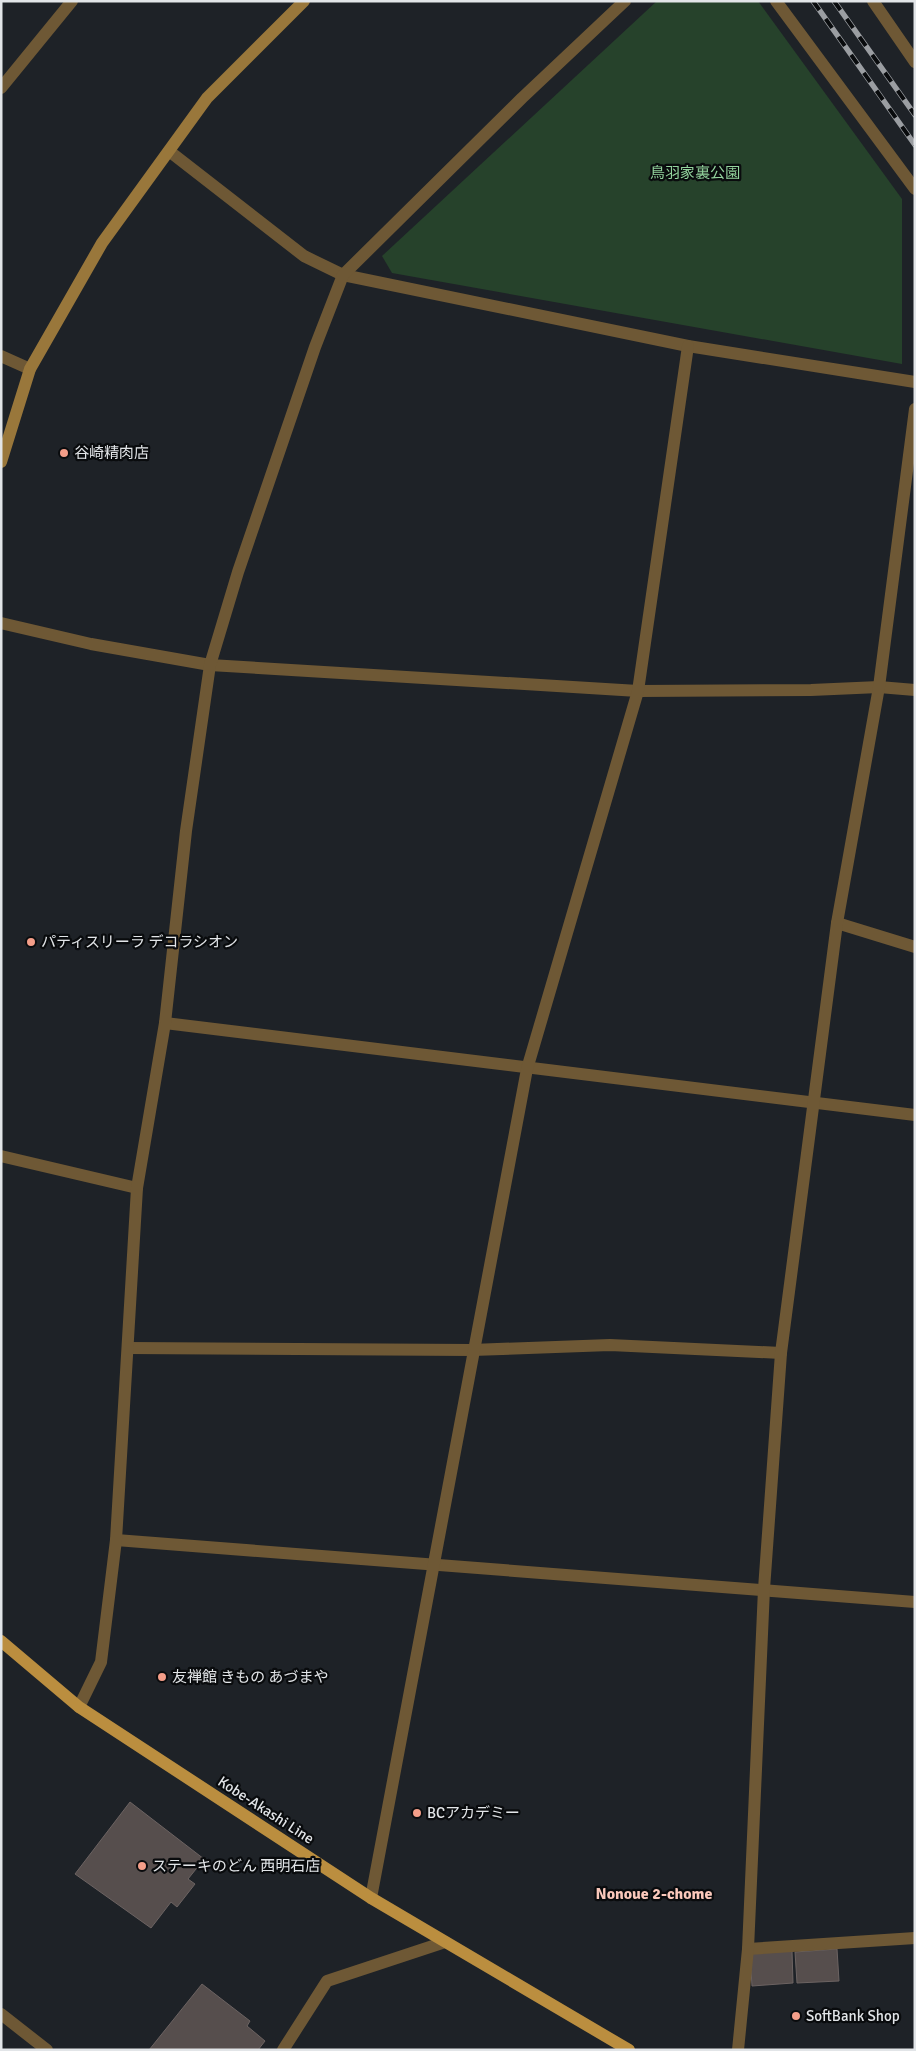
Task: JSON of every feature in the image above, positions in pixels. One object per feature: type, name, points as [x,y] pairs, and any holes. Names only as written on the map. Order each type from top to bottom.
[{"type":"main road","name":"Kobe-Akashi Line","points":[[1,1642],[79,1707],[371,1898],[629,2050]]},
{"type":"street","points":[[1,88],[72,1]]},
{"type":"street","points":[[1,462],[30,369],[102,243],[207,98],[304,1]]},
{"type":"street","points":[[79,1707],[101,1662],[116,1540],[137,1188],[166,1023],[186,832],[210,666],[277,453],[343,275],[522,98],[625,1]]},
{"type":"street","points":[[776,1],[915,190]]},
{"type":"street","points":[[873,1],[915,62]]},
{"type":"street","points":[[169,151],[304,256],[343,275],[688,346],[915,382]]},
{"type":"street","points":[[371,1898],[472,1350],[527,1069],[638,691],[688,346]]},
{"type":"street","points":[[1,356],[30,369]]},
{"type":"street","points":[[738,2050],[748,1949],[764,1589],[781,1353],[837,923],[879,687],[915,409]]},
{"type":"street","points":[[1,623],[91,644],[210,666],[638,691],[810,690],[879,687],[915,690]]},
{"type":"street","points":[[837,923],[915,947]]},
{"type":"street","points":[[166,1023],[527,1069],[915,1115]]},
{"type":"street","points":[[1,1156],[137,1188]]},
{"type":"street","points":[[128,1348],[472,1350],[610,1345],[781,1353]]},
{"type":"street","points":[[116,1540],[915,1602]]},
{"type":"street","points":[[748,1949],[915,1938]]},
{"type":"street","points":[[283,2050],[327,1981],[445,1942]]},
{"type":"street","points":[[1,2014],[47,2050]]},
{"type":"green space","name":"鳥羽家裏公園","points":[[657,1],[758,1],[902,199],[902,364],[392,273],[382,256]]},
{"type":"building","points":[[130,1802],[204,1859],[188,1879],[195,1884],[177,1907],[171,1902],[151,1928],[75,1874]]},
{"type":"building","points":[[837,1949],[839,1981],[797,1983],[795,1952]]},
{"type":"building","points":[[792,1951],[793,1983],[752,1986],[750,1953]]},
{"type":"building","points":[[202,1984],[250,2021],[247,2026],[265,2041],[258,2050],[149,2050]]},
{"type":"railway","points":[[813,1],[915,145]]},
{"type":"railway","points":[[834,1],[915,115]]},
{"type":"place","name":"谷崎精肉店","points":[[64,453]]},
{"type":"place","name":"パティスリーラ デコラシオン","points":[[31,942]]},
{"type":"place","name":"友禅館 きもの あづまや","points":[[162,1677]]},
{"type":"place","name":"BCアカデミー","points":[[417,1813]]},
{"type":"place","name":"ステーキのどん 西明石店","points":[[142,1866]]},
{"type":"place","name":"SoftBank Shop","points":[[796,2016]]},
{"type":"district","name":"Nonoue 2-chome","points":[[654,1894]]}]
